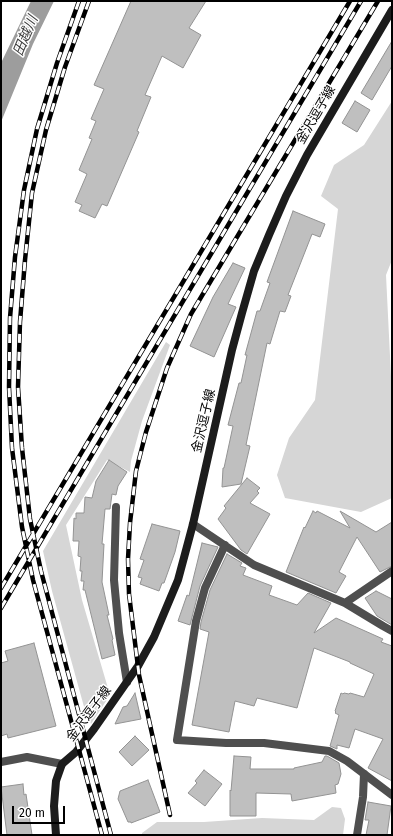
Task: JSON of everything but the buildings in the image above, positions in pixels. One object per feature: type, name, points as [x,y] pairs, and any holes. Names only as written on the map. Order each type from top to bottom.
[{"type":"main road","name":"金沢逗子線","points":[[62,764],[76,752],[94,729],[127,682],[154,637],[178,580],[193,524],[232,350],[254,271],[286,196],[307,155],[392,10]]},
{"type":"main road","points":[[56,835],[54,806],[56,781],[62,764]]},
{"type":"street","points":[[116,507],[114,580],[119,633],[127,682]]},
{"type":"street","points":[[193,524],[254,565],[345,603],[392,631]]},
{"type":"street","points":[[225,545],[205,588],[196,621],[177,740],[226,743],[264,743],[329,751],[347,760],[392,795]]},
{"type":"street","points":[[345,603],[392,571]]},
{"type":"street","points":[[1,762],[27,757],[62,764]]},
{"type":"street","points":[[357,835],[363,797],[364,774]]},
{"type":"shaded area","points":[[392,101],[392,260],[386,275],[392,397],[392,498],[361,512],[285,498],[277,475],[289,438],[315,400],[338,209],[321,196],[334,165],[364,145]]},
{"type":"shaded area","points":[[166,342],[170,345],[142,421],[131,461],[130,472],[107,460],[66,525],[82,600],[110,695],[91,724],[87,712],[86,714],[52,591],[43,551]]},
{"type":"shaded area","points":[[332,807],[341,808],[345,819],[343,835],[142,835],[142,833],[157,822],[204,822],[262,818],[314,820]]},
{"type":"water","name":"田越川","points":[[31,1],[54,1],[33,44],[1,122],[1,63]]},
{"type":"railway","points":[[79,1],[57,63],[37,129],[24,190],[15,257],[10,318],[9,387],[12,448],[22,527],[33,580],[102,835]]},
{"type":"railway","points":[[89,1],[65,67],[46,130],[32,193],[20,322],[18,387],[22,448],[30,519],[41,571],[111,835]]},
{"type":"railway","points":[[1,588],[350,1]]},
{"type":"railway","points":[[1,608],[361,1]]},
{"type":"railway","points":[[170,815],[139,675],[129,594],[128,559],[130,523],[136,471],[146,432],[167,368],[191,314],[378,1]]}]
